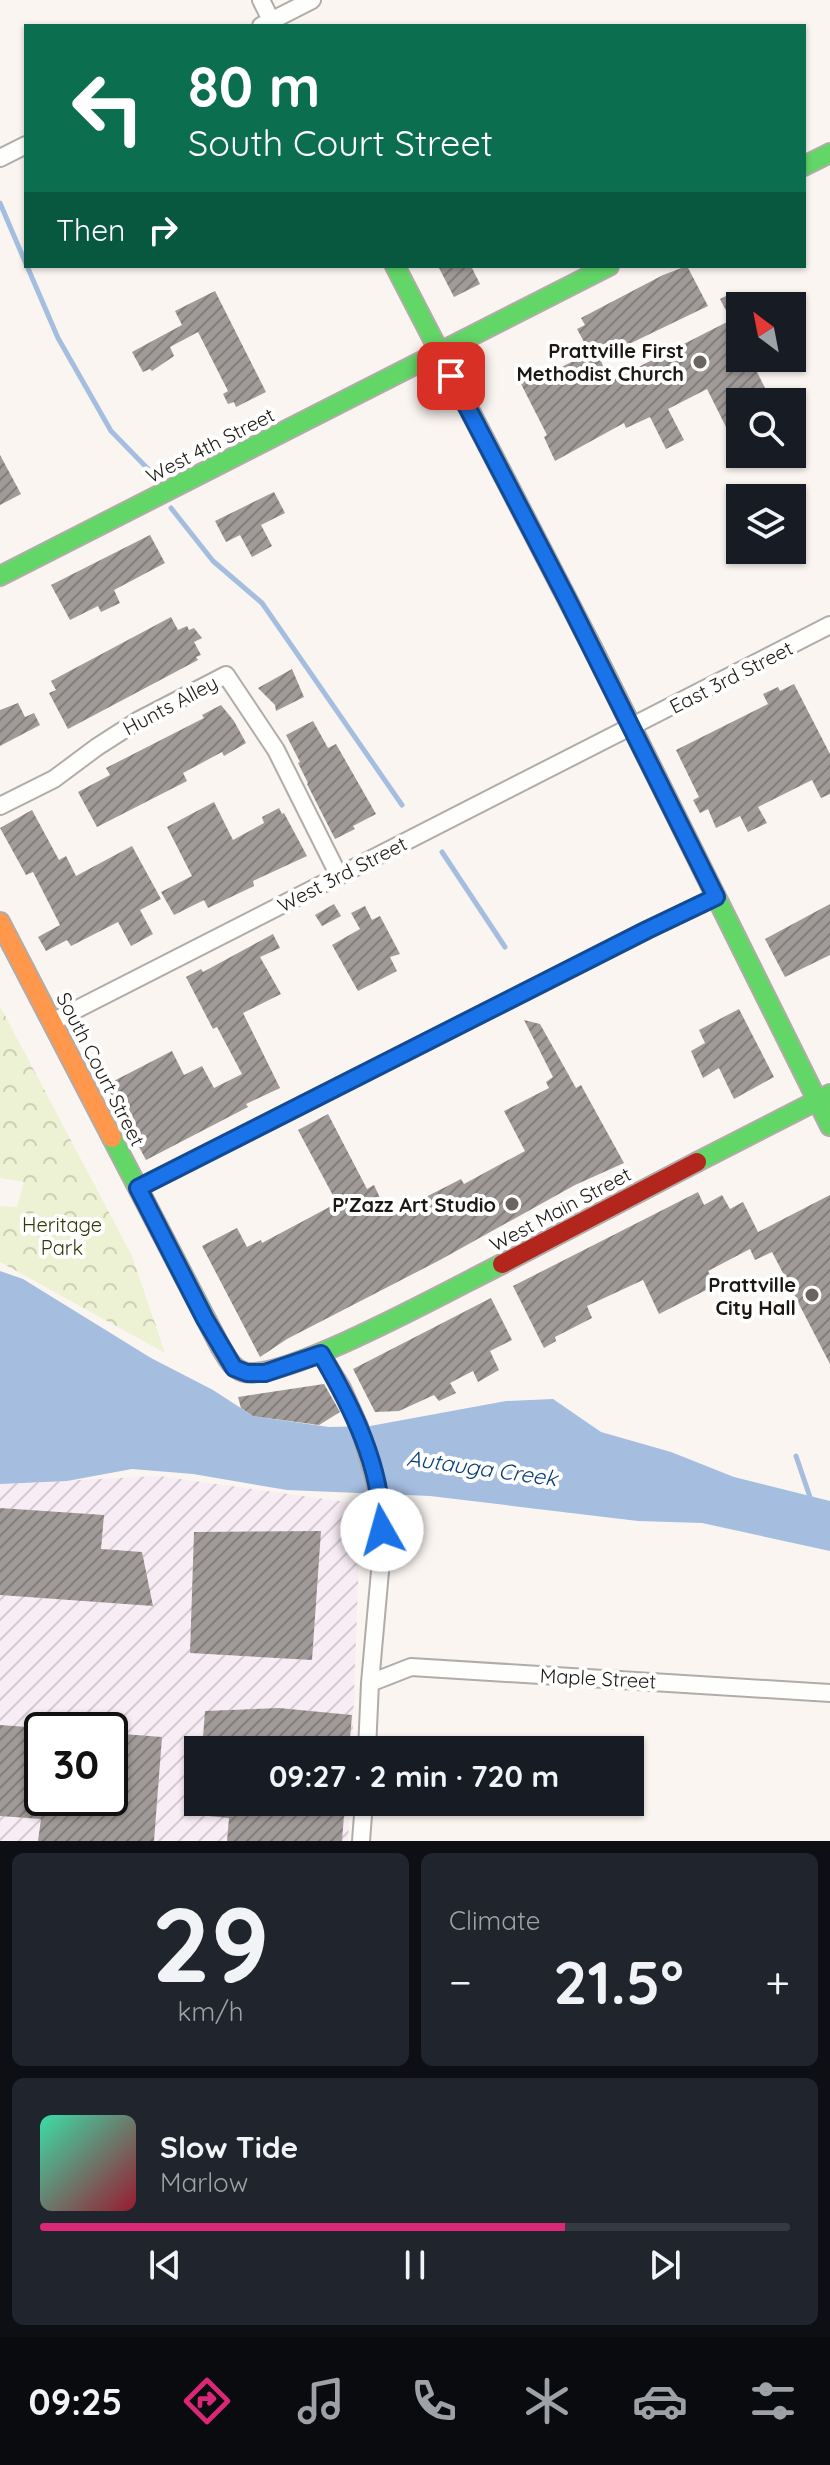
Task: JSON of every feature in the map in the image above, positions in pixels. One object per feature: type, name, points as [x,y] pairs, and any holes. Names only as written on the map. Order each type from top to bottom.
[{"type":"street","points":[[261,0],[269,24],[312,0]]},
{"type":"street","points":[[0,158],[24,146]]},
{"type":"street","points":[[806,165],[830,153]]},
{"type":"street","points":[[396,268],[716,897],[824,1097],[830,1126]]},
{"type":"street","name":"West 4th Street","points":[[0,576],[605,268]]},
{"type":"street","name":"East 3rd Street","points":[[632,728],[830,625]]},
{"type":"street","name":"Hunts Alley","points":[[0,806],[54,779],[139,720],[226,675],[276,750],[339,876]]},
{"type":"street","name":"West 3rd Street","points":[[52,1022],[632,728]]},
{"type":"street","points":[[138,1188],[716,897]]},
{"type":"street","name":"South Court Street","points":[[0,922],[205,1319],[234,1368],[247,1373],[265,1373],[321,1354]]},
{"type":"street","name":"West Main Street","points":[[321,1354],[824,1097]]},
{"type":"street","points":[[321,1354],[347,1397],[359,1426],[379,1502],[381,1560],[368,1736]]},
{"type":"street","name":"Maple Street","points":[[370,1683],[411,1667],[825,1694]]},
{"type":"street","points":[[361,1841],[363,1816]]},
{"type":"shaded area","points":[[159,1476],[361,1504],[353,1736],[184,1736],[184,1816],[349,1816],[348,1841],[0,1841],[0,1484]]},
{"type":"green space","name":"Heritage Park","points":[[0,1006],[132,1256],[165,1353],[0,1262],[0,1206],[17,1207],[24,1182],[0,1178]]},
{"type":"water","name":"Autauga Creek","points":[[0,1271],[23,1279],[253,1416],[329,1427],[370,1426],[506,1401],[553,1399],[601,1432],[671,1452],[734,1477],[830,1501],[830,1551],[702,1523],[638,1521],[430,1496],[287,1490],[193,1474],[132,1469],[67,1481],[0,1484]]},
{"type":"building","points":[[439,268],[472,268],[480,284],[454,297]]},
{"type":"building","name":"Prattville First Methodist Church","points":[[688,268],[708,306],[600,358],[609,382],[726,323],[726,372],[757,372],[765,388],[726,388],[726,427],[707,389],[668,409],[684,440],[666,449],[650,417],[626,428],[624,423],[555,461],[544,437],[547,435],[520,382],[544,368],[547,374],[590,353],[577,329],[585,325],[581,318],[663,275]]},
{"type":"building","points":[[215,291],[266,392],[236,407],[234,402],[228,404],[223,394],[228,391],[198,332],[170,347],[174,356],[152,371],[143,372],[132,352],[182,325],[175,311]]},
{"type":"building","name":"Prattville First Methodist Church","points":[[726,296],[726,310],[720,299]]},
{"type":"building","points":[[0,455],[21,494],[0,505]]},
{"type":"building","points":[[274,492],[285,513],[261,525],[272,546],[252,557],[240,535],[226,542],[215,521]]},
{"type":"building","points":[[150,535],[165,563],[114,590],[120,603],[101,612],[98,606],[70,620],[51,585]]},
{"type":"building","points":[[171,617],[178,630],[187,626],[189,630],[194,628],[202,638],[194,642],[201,655],[196,657],[198,660],[68,729],[49,693],[56,690],[51,681]]},
{"type":"building","points":[[292,669],[304,697],[276,711],[275,705],[258,688]]},
{"type":"building","points":[[794,684],[830,754],[830,794],[821,798],[812,780],[758,807],[767,823],[748,832],[740,816],[716,828],[708,809],[700,813],[693,800],[699,797],[676,750],[768,704],[763,694]]},
{"type":"building","points":[[18,703],[25,717],[34,713],[40,725],[0,746],[0,710]]},
{"type":"building","points":[[221,705],[246,743],[183,773],[187,781],[97,827],[78,792],[110,775],[106,768],[204,718],[202,715]]},
{"type":"building","points":[[313,721],[328,748],[336,744],[376,814],[335,839],[286,735]]},
{"type":"building","points":[[214,802],[233,840],[264,823],[262,817],[279,808],[307,856],[253,881],[254,886],[208,908],[204,900],[174,915],[161,892],[192,876],[167,827]]},
{"type":"building","points":[[32,810],[59,860],[66,856],[76,876],[132,846],[161,899],[140,910],[153,934],[131,946],[118,922],[71,946],[67,940],[46,951],[38,937],[60,925],[33,872],[26,875],[0,828]]},
{"type":"building","points":[[334,904],[341,916],[322,926],[315,915]]},
{"type":"building","points":[[830,904],[830,955],[785,977],[765,939]]},
{"type":"building","points":[[365,906],[372,920],[380,916],[400,954],[390,957],[397,971],[358,991],[332,945],[360,929],[351,913]]},
{"type":"building","points":[[273,934],[280,948],[260,957],[281,994],[243,1013],[280,1088],[146,1160],[106,1085],[172,1051],[184,1075],[202,1066],[214,1088],[242,1074],[217,1027],[213,1029],[186,977],[201,969],[203,972]]},
{"type":"building","points":[[739,1009],[774,1077],[734,1099],[719,1068],[703,1078],[691,1051],[705,1043],[699,1030]]},
{"type":"building","points":[[524,1020],[540,1024],[576,1088],[581,1085],[624,1163],[575,1185],[440,1260],[287,1339],[260,1357],[202,1246],[237,1228],[247,1247],[261,1240],[262,1243],[337,1203],[298,1130],[328,1114],[367,1189],[374,1185],[381,1200],[389,1197],[396,1210],[461,1179],[464,1184],[525,1151],[504,1111],[549,1088],[546,1082],[553,1077]]},
{"type":"building","points":[[698,1192],[704,1205],[722,1195],[730,1209],[743,1202],[758,1232],[830,1195],[830,1364],[772,1252],[755,1260],[750,1249],[708,1271],[716,1285],[659,1314],[643,1280],[587,1306],[592,1318],[555,1337],[556,1341],[544,1348],[513,1286]]},
{"type":"building","points":[[491,1298],[512,1340],[490,1351],[499,1370],[478,1382],[473,1371],[450,1383],[456,1393],[439,1401],[434,1395],[399,1411],[375,1412],[353,1369]]},
{"type":"building","points":[[324,1384],[340,1412],[319,1425],[253,1416],[241,1408],[238,1397]]},
{"type":"building","points":[[0,1508],[104,1515],[101,1549],[142,1552],[153,1606],[0,1595]]},
{"type":"building","points":[[321,1531],[312,1660],[190,1653],[194,1532]]},
{"type":"building","points":[[279,1708],[352,1715],[350,1736],[203,1736],[205,1711]]},
{"type":"building","points":[[0,1725],[24,1727],[24,1816],[128,1816],[128,1734],[162,1737],[154,1841],[38,1841],[41,1819],[0,1816]]},
{"type":"building","points":[[209,1816],[344,1816],[342,1841],[227,1841],[229,1818]]},
{"type":"waterway","points":[[0,203],[24,259]]},
{"type":"waterway","points":[[28,268],[58,338],[111,431],[151,472]]},
{"type":"waterway","points":[[171,508],[213,561],[262,603],[402,805]]},
{"type":"waterway","points":[[442,852],[505,947]]},
{"type":"waterway","points":[[796,1456],[811,1500]]},
{"type":"traffic: fast","points":[[806,165],[830,153]]},
{"type":"traffic: fast","points":[[396,268],[592,647],[830,1126]]},
{"type":"traffic: fast","points":[[0,576],[605,268]]},
{"type":"traffic: fast","points":[[697,1162],[830,1094]]},
{"type":"traffic: fast","points":[[112,1138],[220,1346],[233,1365],[244,1372],[264,1371],[294,1363],[331,1348],[502,1264]]},
{"type":"traffic: slow","points":[[0,922],[112,1138]]},
{"type":"traffic: jam","points":[[502,1264],[697,1162]]},
{"type":"place","name":"Prattville First Methodist Church","points":[[700,362]]},
{"type":"place","name":"P'Zazz Art Studio","points":[[512,1204]]},
{"type":"place","name":"Prattville City Hall","points":[[812,1295]]},
{"type":"route","points":[[382,1530],[378,1497],[359,1426],[342,1388],[321,1354],[265,1373],[247,1373],[234,1368],[205,1319],[138,1188],[716,897],[451,376]]}]
